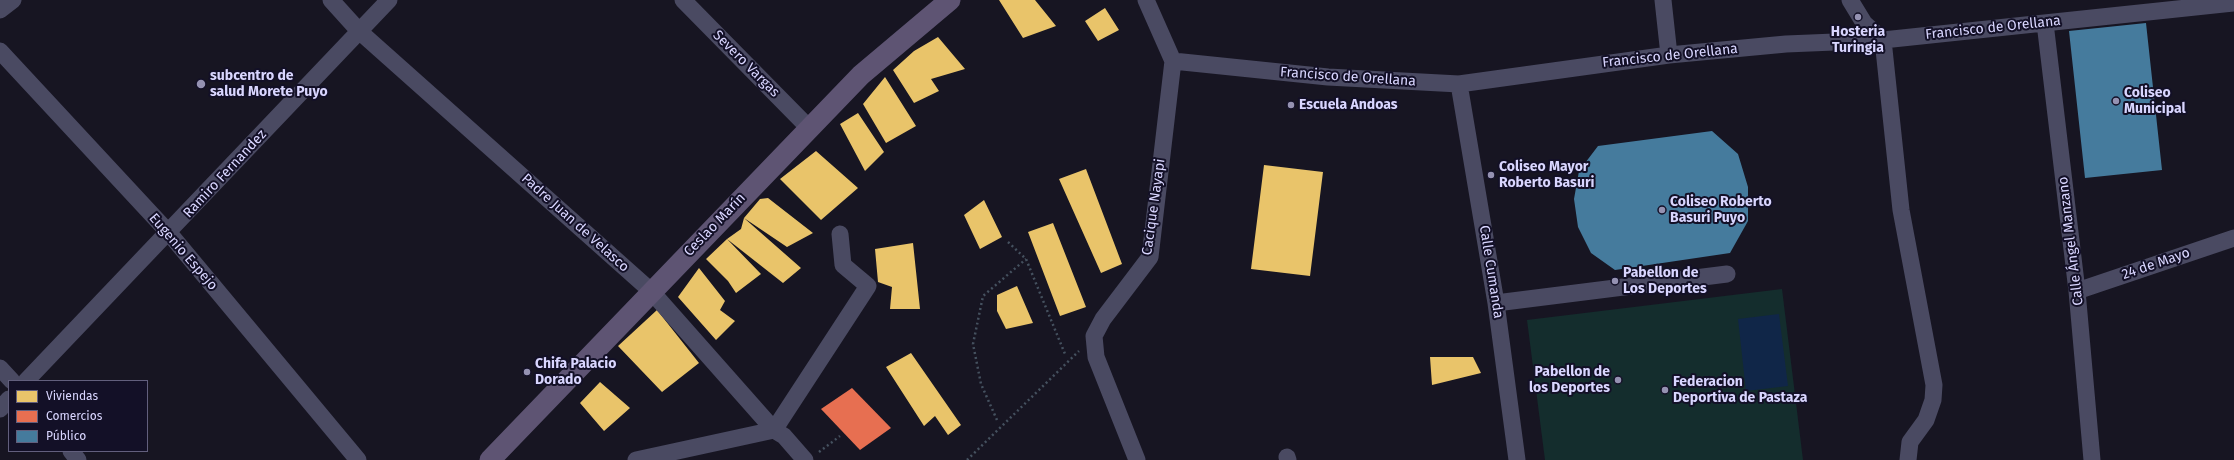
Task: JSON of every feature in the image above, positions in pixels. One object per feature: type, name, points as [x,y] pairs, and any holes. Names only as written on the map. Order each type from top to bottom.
[{"type":"main road","name":"Ceslao Marín","points":[[490,460],[651,291],[861,75],[950,0]]},
{"type":"street","points":[[0,10],[13,0]]},
{"type":"street","name":"Padre Juan de Velasco","points":[[331,0],[359,31],[651,291],[774,430],[784,436],[811,458]]},
{"type":"street","name":"Ramiro Fernandez","points":[[27,380],[169,233],[389,0]]},
{"type":"street","name":"Severo Vargas","points":[[683,0],[809,128]]},
{"type":"street","points":[[1146,0],[1173,61]]},
{"type":"street","points":[[1663,0],[1669,55]]},
{"type":"street","points":[[1850,0],[1864,23],[1883,40],[1901,210],[1934,385],[1934,400],[1926,420],[1910,442],[1908,460]]},
{"type":"street","name":"Francisco de Orellana","points":[[1173,61],[1328,77],[1459,84],[1669,55],[1786,44],[1883,40],[2234,3]]},
{"type":"street","name":"Calle Ángel Manzano","points":[[2045,23],[2077,291],[2092,460]]},
{"type":"street","name":"Eugenio Espejo","points":[[0,51],[169,233],[358,460]]},
{"type":"street","name":"Cacique Nayapi","points":[[1094,336],[1103,319],[1150,257],[1173,61]]},
{"type":"street","name":"Calle Cumanda","points":[[1459,84],[1496,303],[1517,460]]},
{"type":"street","points":[[636,460],[774,430],[868,286],[843,265],[840,234]]},
{"type":"street","name":"24 de Mayo","points":[[2077,291],[2234,238]]},
{"type":"street","points":[[1496,303],[1728,274]]},
{"type":"street","points":[[1094,336],[1096,357],[1138,460]]},
{"type":"street","points":[[0,368],[11,380]]},
{"type":"street","points":[[0,409],[8,400]]},
{"type":"street","points":[[72,452],[78,460]]},
{"type":"path","points":[[1008,242],[1026,259],[1065,354]]},
{"type":"path","points":[[997,420],[980,384],[973,344],[982,296],[1026,259]]},
{"type":"path","points":[[967,460],[1094,336]]},
{"type":"path","points":[[811,458],[840,436]]},
{"type":"green space","name":"Federacion Deportiva de Pastaza","points":[[1782,289],[1803,460],[1545,460],[1527,320]]},
{"type":"water","points":[[1779,314],[1788,386],[1746,391],[1738,319]]},
{"type":"building: Viviendas","points":[[999,0],[1035,0],[1056,26],[1023,38]]},
{"type":"building: Viviendas","points":[[1105,8],[1119,30],[1098,41],[1085,21]]},
{"type":"building: Viviendas","points":[[938,37],[965,69],[931,79],[939,91],[914,103],[893,70],[914,51]]},
{"type":"building: Viviendas","points":[[885,77],[916,126],[886,143],[863,104]]},
{"type":"building: Viviendas","points":[[858,113],[884,152],[865,171],[840,124]]},
{"type":"building: Viviendas","points":[[816,151],[858,188],[821,220],[780,179]]},
{"type":"building: Viviendas","points":[[1264,165],[1323,172],[1310,276],[1251,269]]},
{"type":"building: Viviendas","points":[[1086,169],[1122,264],[1101,273],[1059,179]]},
{"type":"building: Viviendas","points":[[768,198],[813,233],[787,247],[744,218],[760,199]]},
{"type":"building: Viviendas","points":[[984,200],[1002,237],[980,249],[964,215]]},
{"type":"building: Viviendas","points":[[744,218],[801,268],[783,283],[727,239],[741,229]]},
{"type":"building: Viviendas","points":[[1053,223],[1086,307],[1060,316],[1028,232]]},
{"type":"building: Viviendas","points":[[727,239],[761,274],[736,293],[728,281],[706,259]]},
{"type":"building: Viviendas","points":[[913,243],[920,309],[890,309],[892,287],[878,282],[875,249]]},
{"type":"building: Viviendas","points":[[699,268],[725,301],[720,310],[735,321],[716,340],[678,297]]},
{"type":"building: Viviendas","points":[[1017,286],[1033,323],[1006,329],[997,311],[997,295]]},
{"type":"building: Viviendas","points":[[657,310],[699,363],[662,392],[618,346]]},
{"type":"building: Viviendas","points":[[911,353],[961,425],[948,435],[935,416],[924,426],[886,367]]},
{"type":"building: Viviendas","points":[[1430,357],[1473,357],[1481,373],[1432,385]]},
{"type":"building: Viviendas","points":[[600,382],[630,408],[604,431],[580,403]]},
{"type":"building: Comercios","points":[[852,388],[891,428],[860,450],[821,409]]},
{"type":"building: Público","name":"Coliseo Municipal","points":[[2146,23],[2162,170],[2085,178],[2069,31]]},
{"type":"building: Público","name":"Coliseo Roberto Basuri Puyo","points":[[1712,131],[1738,154],[1748,187],[1748,221],[1730,253],[1615,270],[1591,253],[1578,227],[1574,199],[1579,171],[1598,146]]},
{"type":"place","name":"Hosteria Turingia","points":[[1858,17]]},
{"type":"place","name":"subcentro de salud Morete Puyo","points":[[201,84]]},
{"type":"place","name":"Coliseo Municipal","points":[[2116,101]]},
{"type":"place","name":"Escuela Andoas","points":[[1291,105]]},
{"type":"place","name":"Coliseo Mayor Roberto Basuri","points":[[1491,175]]},
{"type":"place","name":"Coliseo Roberto Basuri Puyo","points":[[1662,210]]},
{"type":"place","name":"Pabellon de Los Deportes","points":[[1615,281]]},
{"type":"place","name":"Chifa Palacio Dorado","points":[[527,372]]},
{"type":"place","name":"Pabellon de los Deportes","points":[[1618,380]]},
{"type":"place","name":"Federacion Deportiva de Pastaza","points":[[1665,390]]}]
